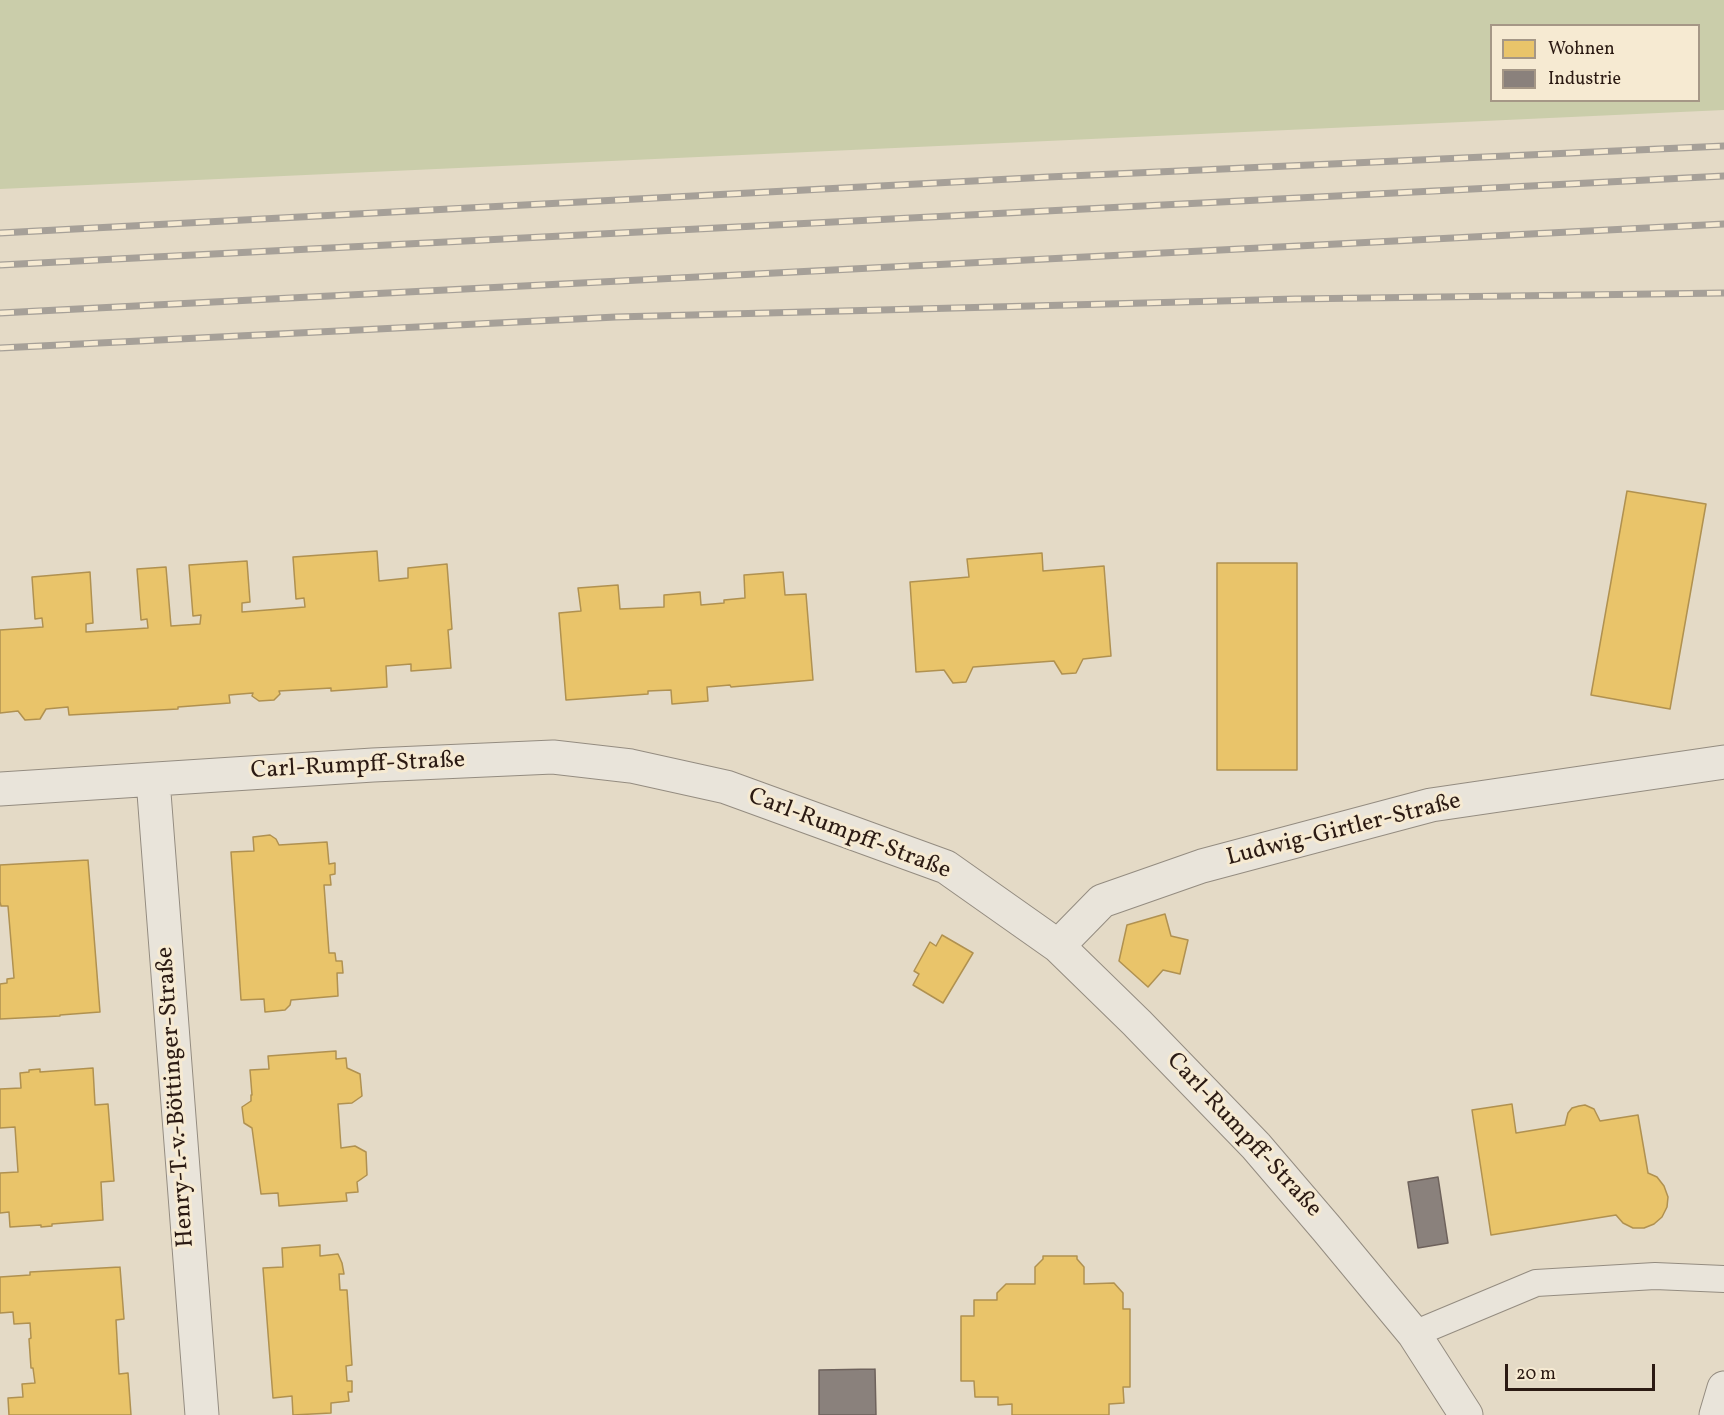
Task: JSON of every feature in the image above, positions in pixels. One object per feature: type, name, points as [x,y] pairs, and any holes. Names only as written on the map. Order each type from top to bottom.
[{"type":"street","name":"Carl-Rumpff-Straße","points":[[0,789],[373,765],[553,757],[631,766],[726,788],[946,867],[1058,946],[1137,1023],[1256,1146],[1414,1334],[1466,1415]]},
{"type":"street","name":"Ludwig-Girtler-Straße","points":[[1058,946],[1102,901],[1213,863],[1431,805],[1724,762]]},
{"type":"street","name":"Henry-T.-v.-Böttinger-Straße","points":[[153,780],[202,1415]]},
{"type":"street","points":[[1716,1415],[1724,1388]]},
{"type":"lane","points":[[1414,1334],[1536,1283],[1656,1276],[1724,1279]]},
{"type":"green space","points":[[0,0],[1724,0],[1724,110],[0,189]]},
{"type":"building: Wohnen","points":[[1627,491],[1706,504],[1670,709],[1591,695]]},
{"type":"building: Wohnen","points":[[377,551],[379,581],[408,578],[408,568],[447,564],[452,629],[448,630],[451,668],[411,671],[411,664],[386,666],[387,687],[331,691],[331,688],[279,691],[280,694],[274,700],[259,701],[252,696],[253,693],[229,695],[230,703],[178,707],[178,709],[69,715],[68,707],[46,709],[40,719],[25,720],[18,711],[0,713],[0,630],[43,627],[42,618],[35,619],[32,577],[90,572],[93,623],[86,624],[86,632],[148,628],[147,619],[141,620],[137,569],[166,567],[171,626],[200,624],[201,615],[193,616],[189,565],[247,561],[250,602],[242,603],[242,612],[305,607],[304,598],[296,599],[293,557]]},
{"type":"building: Wohnen","points":[[1042,553],[1043,571],[1104,566],[1111,656],[1083,659],[1076,673],[1062,674],[1054,661],[973,667],[966,682],[953,683],[944,670],[916,672],[910,582],[969,577],[967,559]]},
{"type":"building: Wohnen","points":[[1217,563],[1297,563],[1297,770],[1217,770]]},
{"type":"building: Wohnen","points":[[783,572],[785,595],[806,594],[813,680],[707,687],[708,701],[672,704],[671,690],[648,691],[648,694],[566,700],[559,613],[581,611],[578,588],[618,585],[620,609],[664,607],[664,595],[700,592],[701,605],[745,598],[744,575]]},
{"type":"building: Wohnen","points":[[270,835],[279,845],[327,842],[329,864],[335,863],[335,874],[330,875],[331,885],[324,885],[329,953],[335,953],[336,961],[342,961],[343,973],[337,973],[338,996],[291,1000],[285,1010],[265,1012],[264,999],[241,1000],[231,852],[254,851],[253,837]]},
{"type":"building: Wohnen","points":[[88,860],[100,1012],[0,1019],[0,984],[7,983],[7,979],[14,978],[8,906],[1,906],[0,902],[0,865]]},
{"type":"building: Wohnen","points":[[1165,914],[1171,936],[1188,940],[1180,974],[1163,970],[1148,987],[1119,961],[1127,925]]},
{"type":"building: Wohnen","points":[[942,935],[973,953],[943,1003],[913,985],[919,974],[914,971],[930,942],[936,946]]},
{"type":"building: Wohnen","points":[[336,1051],[336,1059],[346,1058],[347,1068],[360,1074],[362,1096],[352,1103],[338,1104],[341,1148],[355,1146],[366,1152],[367,1175],[357,1182],[358,1192],[346,1193],[347,1201],[279,1206],[278,1193],[261,1194],[252,1128],[244,1123],[242,1107],[251,1101],[252,1095],[250,1070],[269,1069],[268,1056]]},
{"type":"building: Wohnen","points":[[93,1068],[95,1105],[108,1104],[114,1181],[101,1182],[103,1220],[41,1227],[41,1225],[10,1227],[9,1212],[0,1213],[0,1173],[18,1172],[15,1127],[0,1128],[0,1089],[21,1088],[20,1073],[29,1072],[29,1070],[40,1069],[40,1072]]},
{"type":"building: Wohnen","points":[[1512,1104],[1516,1133],[1565,1125],[1572,1108],[1585,1105],[1594,1109],[1600,1121],[1638,1115],[1648,1173],[1657,1177],[1668,1197],[1667,1207],[1662,1217],[1654,1224],[1644,1228],[1633,1228],[1623,1223],[1616,1215],[1491,1235],[1472,1110]]},
{"type":"building: Wohnen","points":[[320,1245],[320,1256],[338,1254],[342,1263],[344,1274],[339,1274],[340,1290],[347,1290],[352,1365],[346,1366],[347,1381],[352,1381],[352,1392],[348,1392],[349,1401],[331,1403],[331,1413],[293,1415],[292,1396],[273,1398],[263,1268],[283,1267],[282,1248]]},
{"type":"building: Wohnen","points":[[1043,1256],[1077,1256],[1084,1267],[1084,1284],[1114,1283],[1123,1293],[1123,1309],[1130,1309],[1130,1387],[1123,1387],[1124,1403],[1109,1404],[1109,1415],[1012,1415],[1012,1404],[998,1405],[998,1397],[975,1397],[974,1381],[961,1381],[961,1316],[974,1316],[974,1300],[997,1300],[997,1293],[1006,1284],[1035,1284],[1035,1267]]},
{"type":"building: Wohnen","points":[[120,1267],[124,1319],[116,1320],[119,1374],[128,1373],[131,1415],[9,1415],[8,1398],[23,1397],[22,1384],[35,1383],[33,1368],[31,1368],[30,1323],[14,1324],[13,1312],[0,1313],[0,1277],[30,1275],[30,1272]]},
{"type":"building: Industrie","points":[[1438,1177],[1448,1243],[1418,1248],[1408,1182]]},
{"type":"building: Industrie","points":[[875,1369],[876,1415],[819,1415],[819,1370]]},
{"type":"railway","points":[[0,233],[1048,177],[1724,146]]},
{"type":"railway","points":[[0,265],[1724,176]]},
{"type":"railway","points":[[0,313],[1724,224]]},
{"type":"railway","points":[[0,348],[616,317],[1295,299],[1724,293]]}]
